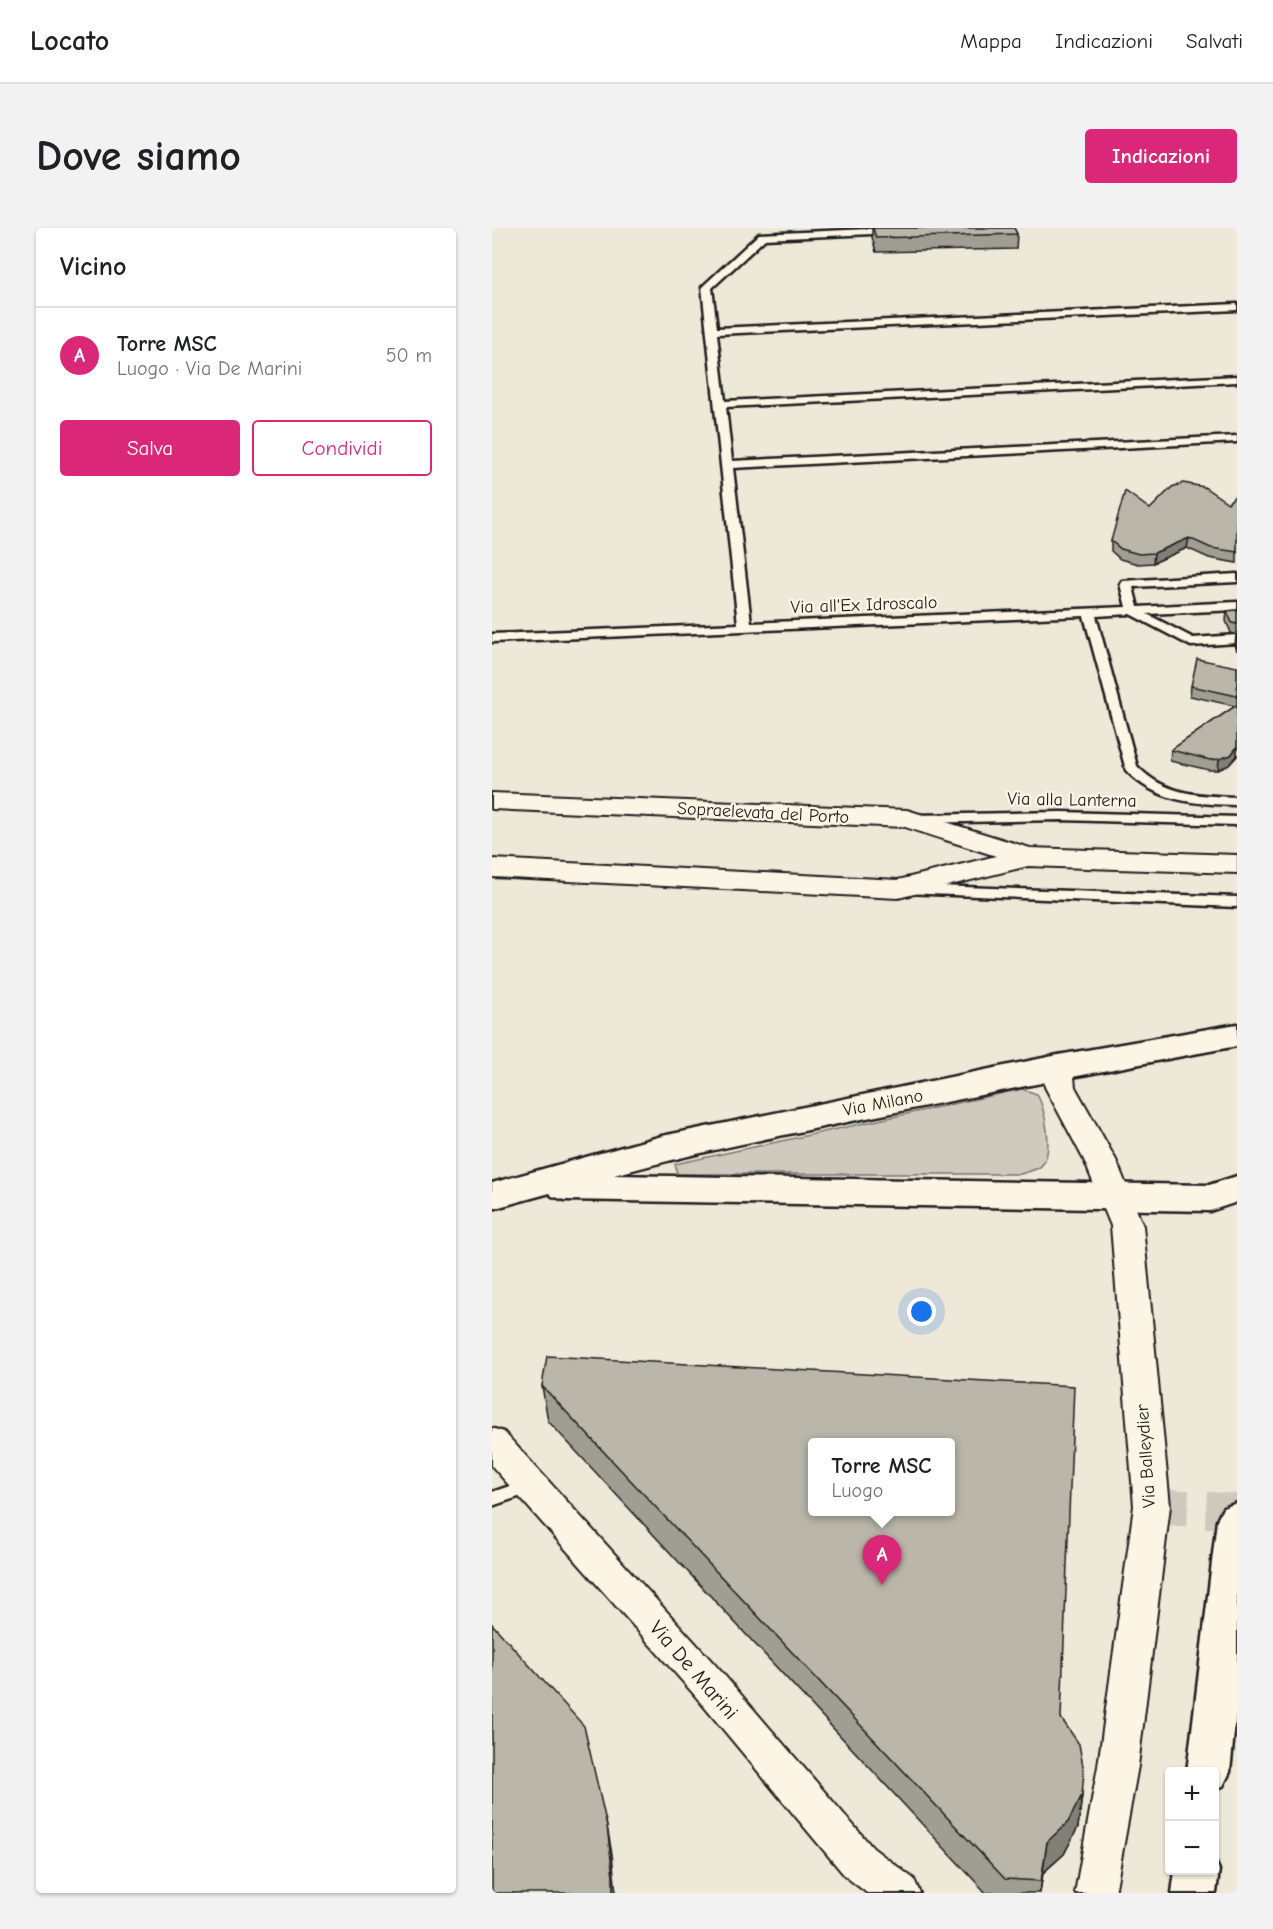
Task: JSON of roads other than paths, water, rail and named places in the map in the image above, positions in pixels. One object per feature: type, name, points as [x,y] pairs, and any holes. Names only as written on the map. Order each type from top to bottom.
[{"type":"main road","name":"Via Milano","points":[[492,1196],[662,1149],[1058,1066],[1237,1035]]},
{"type":"main road","name":"Via Milano","points":[[532,1186],[1114,1196],[1224,1194]]},
{"type":"main road","points":[[1209,1767],[1237,1520]]},
{"type":"main road","points":[[1194,1893],[1196,1875]]},
{"type":"street","name":"Sopraelevata del Porto","points":[[492,801],[907,819],[1028,858]]},
{"type":"street","name":"Sopraelevata del Porto","points":[[492,868],[898,889],[1028,858],[1237,864]]},
{"type":"street","name":"Via Balleydier","points":[[1058,1066],[1060,1087],[1100,1160],[1127,1226],[1152,1506],[1118,1766],[1095,1893]]},
{"type":"street","name":"Via De Marini","points":[[492,1442],[705,1680],[859,1862],[900,1893]]},
{"type":"lane","points":[[745,628],[707,287],[762,236],[905,230]]},
{"type":"lane","points":[[712,331],[1237,307]]},
{"type":"lane","points":[[720,404],[1237,379]]},
{"type":"lane","points":[[727,465],[1237,440]]},
{"type":"lane","points":[[1237,578],[1126,584],[1133,611],[1191,642],[1237,639]]},
{"type":"lane","name":"Via all'Ex Idroscalo","points":[[492,638],[1237,606]]},
{"type":"lane","points":[[1089,613],[1131,767],[1138,778],[1163,792],[1192,798],[1237,801]]},
{"type":"lane","name":"Via alla Lanterna","points":[[907,819],[1061,816],[1237,821]]},
{"type":"lane","points":[[898,889],[1237,902]]},
{"type":"lane","points":[[492,1499],[530,1486]]},
{"type":"tunnel","points":[[1152,1506],[1237,1512]]},
{"type":"place","name":"Torre MSC","points":[[882,1585]]}]
